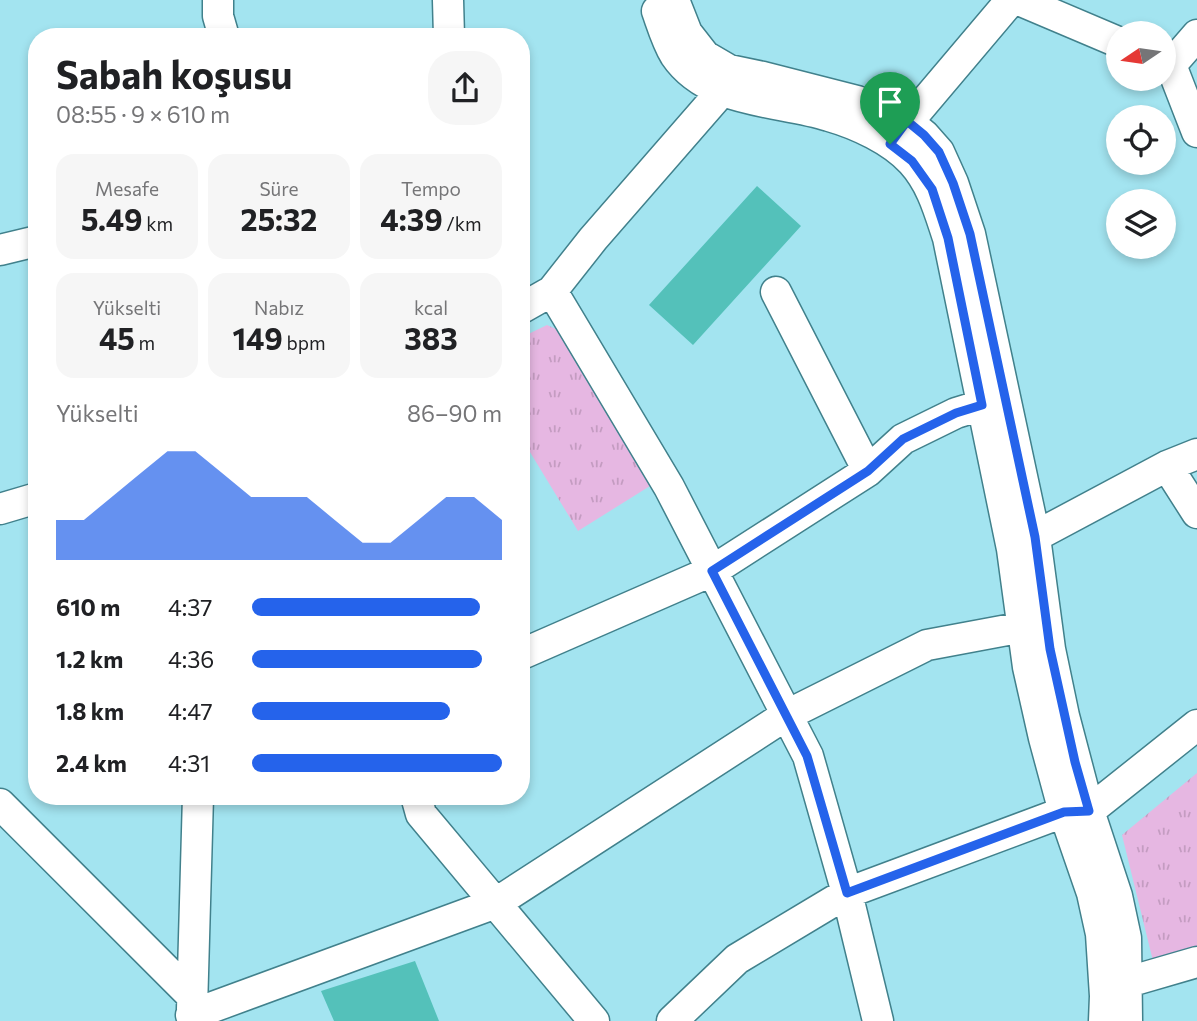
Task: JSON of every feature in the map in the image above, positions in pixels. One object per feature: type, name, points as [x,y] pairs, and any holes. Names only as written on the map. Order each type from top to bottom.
[{"type":"street","points":[[218,0],[221,28]]},
{"type":"street","points":[[448,0],[449,28]]},
{"type":"street","points":[[655,0],[665,34],[675,55],[686,68],[721,92],[829,115],[858,126],[924,135],[939,152],[953,183],[970,234],[1023,543],[1023,627],[1028,667],[1044,738],[1117,896],[1126,938],[1127,1021]]},
{"type":"street","points":[[674,0],[687,33],[705,56],[729,70],[857,101],[899,133],[912,161],[932,189],[948,238],[982,405],[1023,543],[1075,762],[1077,812],[1101,934],[1105,985],[1104,1021]]},
{"type":"street","points":[[899,133],[1012,0]]},
{"type":"street","points":[[1019,0],[1106,37]]},
{"type":"street","points":[[1176,55],[1197,35]]},
{"type":"street","points":[[1176,82],[1197,132]]},
{"type":"street","points":[[530,304],[552,291],[593,239],[721,92]]},
{"type":"street","points":[[0,250],[28,243]]},
{"type":"street","points":[[552,291],[668,487],[807,756],[847,893],[878,1021]]},
{"type":"street","points":[[776,292],[868,471]]},
{"type":"street","points":[[530,651],[712,571],[868,471],[903,439],[956,413],[982,405]]},
{"type":"street","points":[[1023,543],[1167,466],[1197,454]]},
{"type":"street","points":[[1167,466],[1197,513]]},
{"type":"street","points":[[0,509],[28,501]]},
{"type":"street","points":[[192,1011],[496,903],[785,716],[928,645],[1023,627]]},
{"type":"street","points":[[672,1021],[737,958],[847,893],[1077,812],[1197,725]]},
{"type":"street","points":[[0,804],[192,1011]]},
{"type":"street","points":[[192,1011],[198,805]]},
{"type":"street","points":[[418,805],[421,814],[594,1021]]},
{"type":"street","points":[[1128,982],[1197,962]]},
{"type":"green space","points":[[547,325],[565,333],[650,486],[578,531],[530,452],[530,333]]},
{"type":"green space","points":[[1197,773],[1197,946],[1153,961],[1122,835]]},
{"type":"building","points":[[757,186],[801,226],[693,345],[649,305]]},
{"type":"building","points":[[415,961],[439,1021],[334,1021],[321,991]]},
{"type":"route","points":[[907,121],[924,135],[939,152],[953,183],[970,234],[1035,537],[1050,649],[1075,762],[1089,811],[1064,812],[847,893],[807,756],[712,571],[868,471],[903,439],[956,413],[982,405],[948,238],[932,189],[912,161],[890,144],[907,121]]}]
